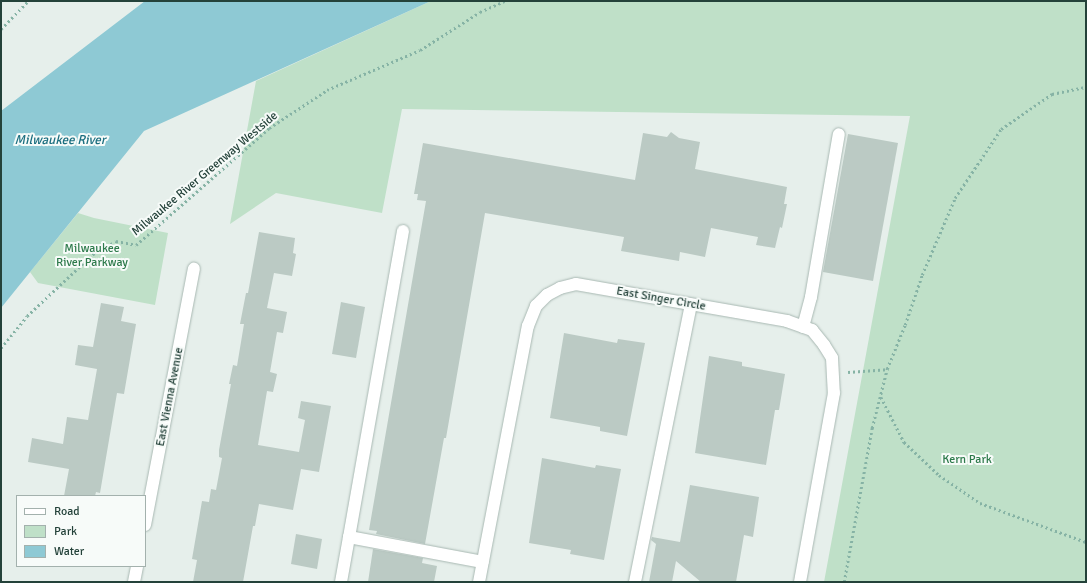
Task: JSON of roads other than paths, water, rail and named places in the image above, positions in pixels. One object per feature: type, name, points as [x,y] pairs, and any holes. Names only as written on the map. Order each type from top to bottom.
[{"type":"street","points":[[803,327],[811,298],[839,134]]},
{"type":"street","points":[[341,582],[403,231]]},
{"type":"street","name":"East Vienna Avenue","points":[[146,520],[194,269]]},
{"type":"street","name":"East Singer Circle","points":[[479,582],[528,326],[536,306],[547,295],[560,288],[576,284],[786,321],[812,330],[824,345],[832,358],[834,393],[800,582]]},
{"type":"street","points":[[635,582],[691,305]]},
{"type":"street","points":[[349,537],[484,562]]},
{"type":"street","points":[[134,582],[137,567]]},
{"type":"water","name":"Milwaukee River","points":[[145,1],[431,1],[144,131],[1,308],[1,111]]},
{"type":"park label","name":"Milwaukee River Parkway","points":[[92,256]]},
{"type":"park label","name":"Kern Park","points":[[967,460]]}]
